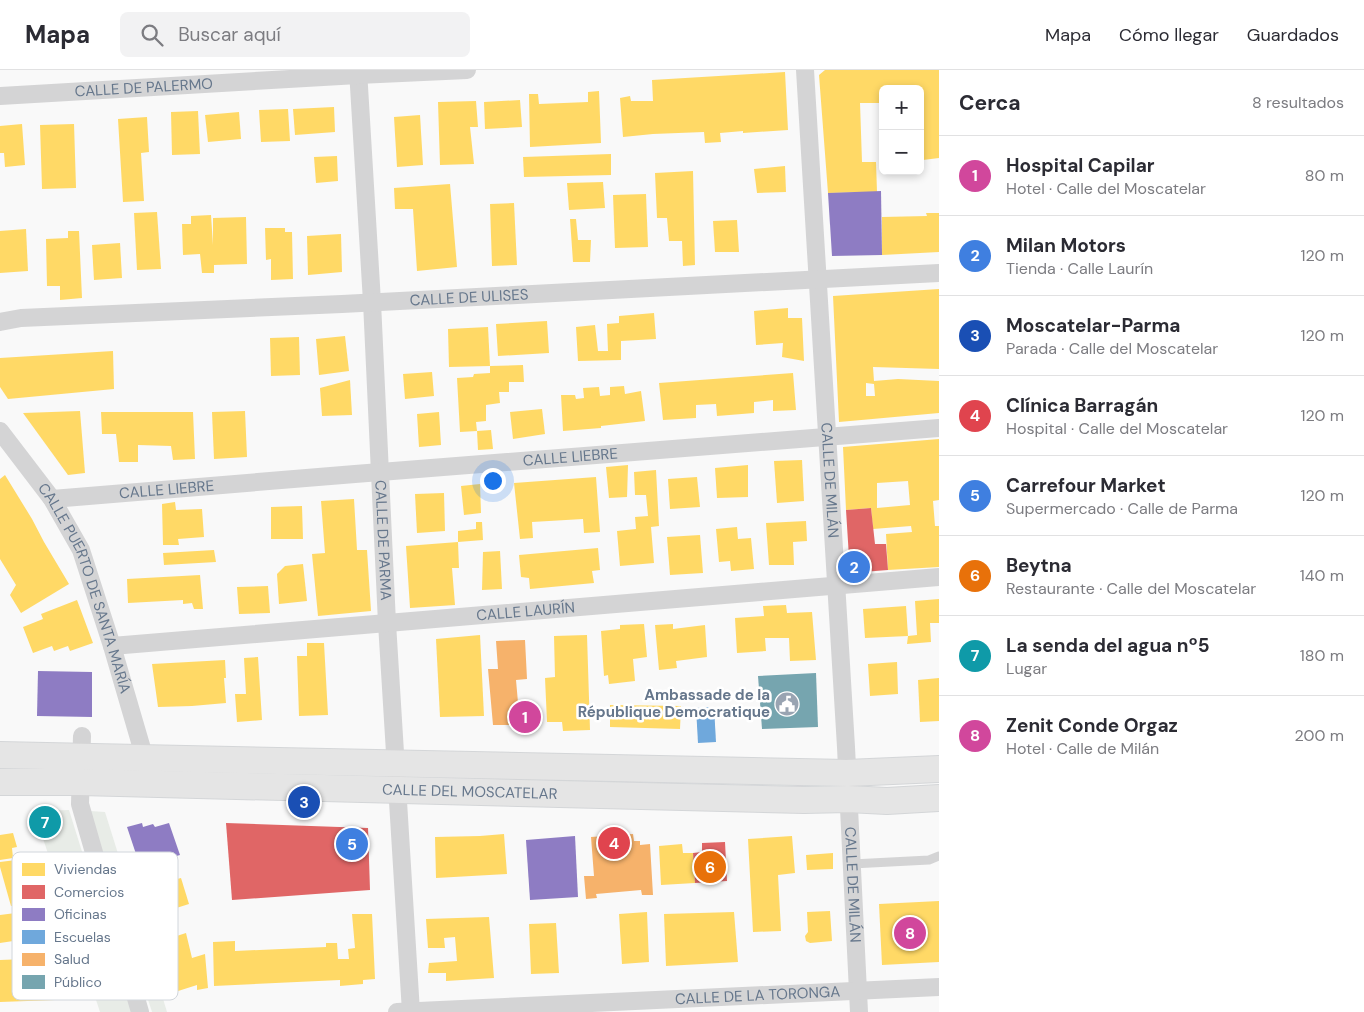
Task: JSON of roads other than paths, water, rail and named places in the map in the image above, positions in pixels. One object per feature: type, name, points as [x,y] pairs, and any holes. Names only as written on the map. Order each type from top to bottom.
[{"type":"street","name":"CALLE DE PALERMO","points":[[0,96],[358,72],[467,70]]},
{"type":"street","name":"CALLE DE MILÁN","points":[[805,70],[860,1012]]},
{"type":"street","name":"CALLE DE PARMA","points":[[358,72],[396,764],[406,1012]]},
{"type":"street","name":"CALLE DE ULISES","points":[[0,322],[21,318],[939,273]]},
{"type":"street","name":"CALLE LIEBRE","points":[[52,499],[939,428]]},
{"type":"street","name":"CALLE PUERTO DE SANTA MARÍA","points":[[0,431],[52,499],[82,550],[145,759]]},
{"type":"street","name":"CALLE LAURÍN","points":[[112,646],[939,577]]},
{"type":"street","name":"CALLE DEL MOSCATELAR","points":[[0,755],[81,746],[145,759],[396,764],[847,786],[888,801],[939,798]]},
{"type":"street","points":[[81,746],[80,804],[94,852]]},
{"type":"street","name":"CALLE DEL MOSCATELAR","points":[[0,782],[80,782],[804,800],[847,786],[939,769]]},
{"type":"street","name":"CALLE DE LA TORONGA","points":[[406,1012],[939,987]]},
{"type":"lane","points":[[852,864],[930,860],[939,856]]},
{"type":"place","name":"Milan Motors","points":[[854,567]]},
{"type":"place","name":"Ambassade de la République Democratique","points":[[787,704]]},
{"type":"place","name":"Hospital Capilar","points":[[525,717]]},
{"type":"place","name":"Moscatelar-Parma","points":[[304,802]]},
{"type":"place","name":"La senda del agua nº5","points":[[45,822]]},
{"type":"place","name":"Clínica Barragán","points":[[614,843]]},
{"type":"place","name":"Carrefour Market","points":[[352,844]]},
{"type":"place","name":"Beytna","points":[[710,867]]},
{"type":"place","name":"Zenit Conde Orgaz","points":[[910,933]]}]
